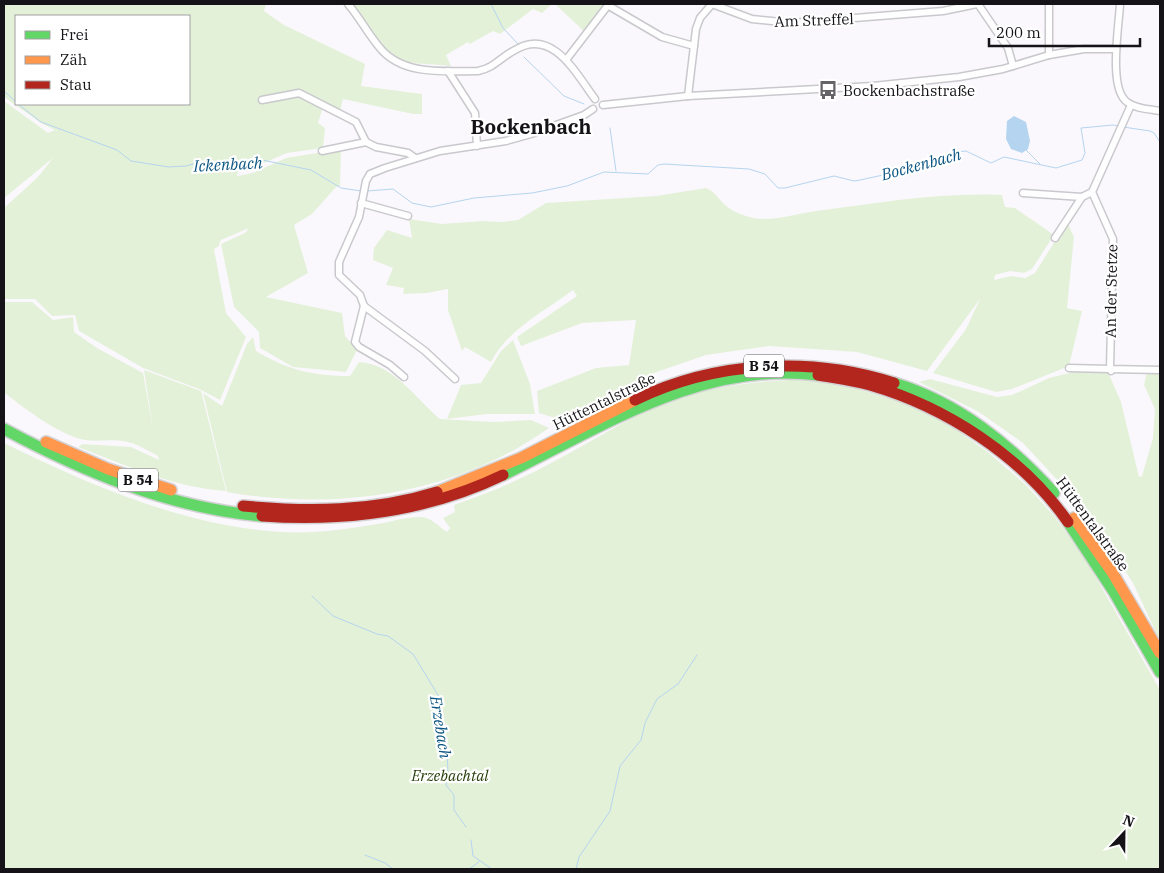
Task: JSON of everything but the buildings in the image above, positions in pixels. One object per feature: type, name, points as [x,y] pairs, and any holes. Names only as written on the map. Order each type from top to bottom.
[{"type":"highway","name":"Hüttentalstraße","points":[[4,420],[26,433],[85,460],[139,480],[192,496],[234,505],[282,510],[334,511],[402,502],[446,490],[526,456],[645,395],[705,374],[776,365],[813,366],[848,371],[885,379],[946,404],[1001,441],[1030,466],[1070,512],[1112,572],[1151,645]]},
{"type":"highway","name":"Hüttentalstraße","points":[[4,429],[90,471],[136,488],[190,503],[233,512],[282,518],[334,519],[404,510],[456,494],[498,478],[647,403],[707,383],[776,373],[812,374],[847,379],[908,396],[941,411],[964,424],[995,446],[1024,471],[1058,509],[1151,645]]},
{"type":"highway","name":"B 54","points":[[1151,645],[1160,653]]},
{"type":"highway","name":"B 54","points":[[1151,645],[1160,672]]},
{"type":"street","points":[[348,4],[380,48],[396,63],[406,67],[448,71],[488,69],[515,50],[535,43],[551,46],[566,60],[594,99],[600,100],[603,105]]},
{"type":"street","points":[[688,96],[698,23],[712,4]]},
{"type":"street","name":"Am Streffel","points":[[712,4],[752,19],[791,23],[944,11],[978,4]]},
{"type":"street","points":[[978,4],[1008,48],[1013,66]]},
{"type":"street","points":[[1049,4],[1049,56]]},
{"type":"street","points":[[1120,4],[1116,49],[1119,92],[1124,100],[1131,105],[1160,110]]},
{"type":"street","points":[[566,60],[609,5],[662,37],[694,46]]},
{"type":"street","points":[[603,105],[688,96],[873,86],[959,77],[1084,49],[1116,49]]},
{"type":"street","points":[[448,71],[475,113],[477,146]]},
{"type":"street","points":[[262,100],[299,93],[356,122],[366,142],[376,147],[408,153],[415,158]]},
{"type":"street","points":[[593,109],[594,99]]},
{"type":"street","points":[[455,379],[424,351],[364,306],[360,296],[341,279],[338,269],[359,217],[363,191],[370,174],[440,151],[477,146],[531,134],[584,115],[593,109],[600,110],[603,105]]},
{"type":"street","points":[[1023,193],[1082,196],[1092,192],[1131,105]]},
{"type":"street","points":[[322,150],[366,142]]},
{"type":"street","name":"An der Stetze","points":[[1092,192],[1113,239],[1111,371]]},
{"type":"street","points":[[1055,238],[1082,196]]},
{"type":"street","points":[[361,203],[408,216]]},
{"type":"street","points":[[364,306],[355,342],[359,348],[390,364],[404,377]]},
{"type":"street","points":[[1069,368],[1111,371],[1160,370]]},
{"type":"green space","points":[[4,4],[266,4],[264,11],[284,25],[365,64],[361,86],[422,94],[422,114],[413,114],[343,99],[340,111],[323,107],[318,123],[325,128],[323,148],[287,153],[250,169],[238,171],[237,176],[253,173],[286,158],[341,149],[340,186],[336,187],[312,214],[294,225],[308,273],[266,297],[342,313],[345,336],[357,350],[346,372],[293,367],[260,348],[259,332],[234,307],[221,244],[245,233],[249,228],[221,240],[218,247],[214,249],[226,313],[246,337],[220,400],[199,389],[143,368],[79,331],[75,315],[52,316],[35,299],[4,299],[4,208],[38,177],[53,158],[4,198],[4,101],[48,133],[55,130],[41,123],[15,105],[190,105],[190,15],[15,15],[15,105],[4,97]]},
{"type":"green space","points":[[352,4],[552,4],[542,13],[533,9],[500,34],[493,31],[470,44],[468,42],[446,55],[451,66],[421,64],[404,61],[396,57],[375,37]]},
{"type":"green space","points":[[555,4],[607,4],[586,33]]},
{"type":"green space","points":[[706,188],[733,210],[757,219],[909,199],[979,194],[1002,195],[1005,207],[1015,208],[1054,235],[1032,269],[1024,273],[1010,271],[995,275],[994,280],[1011,276],[1025,278],[1035,273],[1067,222],[1074,237],[1067,308],[1082,311],[1069,366],[1012,389],[996,392],[933,373],[966,329],[980,299],[927,371],[857,352],[769,346],[706,355],[648,375],[571,423],[539,413],[537,391],[596,368],[629,365],[636,320],[582,323],[521,346],[517,337],[577,296],[573,290],[517,331],[507,340],[491,362],[465,347],[462,351],[448,310],[448,289],[427,293],[403,294],[404,288],[386,285],[393,268],[373,260],[374,248],[387,230],[412,238],[409,219],[442,224],[483,221],[502,222],[518,220],[546,203],[656,196]]},
{"type":"green space","points":[[4,302],[32,302],[53,320],[73,317],[74,332],[97,348],[143,373],[153,429],[144,370],[201,391],[226,491],[169,481],[78,447],[83,444],[131,447],[159,460],[158,456],[128,442],[118,440],[85,440],[65,433],[54,428],[6,394],[4,392]]},
{"type":"green space","points":[[253,337],[256,351],[279,363],[301,371],[324,375],[350,376],[359,362],[372,364],[393,375],[403,383],[440,419],[494,422],[531,420],[549,428],[514,450],[476,468],[436,482],[395,492],[353,498],[311,500],[269,498],[227,492],[203,393],[222,406],[247,344]]},
{"type":"green space","points":[[513,340],[530,384],[535,414],[487,414],[447,419],[461,385],[481,383],[501,351]]},
{"type":"green space","points":[[1081,370],[1108,372],[1121,402],[1139,477],[1142,476],[1153,438],[1155,409],[1144,385],[1147,372],[1160,372],[1160,641],[1133,583],[1086,511],[1023,443],[979,412],[919,382],[930,379],[997,397],[1012,395],[1049,378]]},
{"type":"green space","name":"Erzebachtal","points":[[809,379],[844,385],[902,402],[947,423],[989,453],[1026,485],[1054,516],[1085,558],[1160,690],[1160,869],[4,869],[4,443],[104,488],[175,513],[211,522],[283,532],[305,532],[343,529],[405,518],[422,517],[432,521],[447,532],[450,528],[443,518],[455,512],[454,505],[524,477],[648,410],[679,398],[734,385]]},
{"type":"water","points":[[1014,116],[1026,122],[1030,141],[1028,149],[1022,153],[1011,149],[1006,139],[1007,121]]},
{"type":"waterway","points":[[491,4],[503,28],[518,44]]},
{"type":"waterway","points":[[524,57],[564,96],[584,104]]},
{"type":"waterway","name":"Ickenbach","points":[[4,91],[15,101]]},
{"type":"waterway","name":"Ickenbach","points":[[19,105],[41,122],[117,150],[131,161],[169,167],[186,166],[200,162],[209,164],[252,159],[262,160],[311,170],[341,188],[361,191]]},
{"type":"waterway","name":"Bockenbach","points":[[367,191],[393,189],[412,203],[431,207],[474,198],[532,193],[567,186],[604,172],[648,174],[658,165],[664,164],[749,169],[765,174],[778,188],[785,188],[834,176],[854,181],[860,180],[920,167],[955,152],[966,151],[991,163],[1004,157],[1056,168],[1082,160],[1085,153],[1081,128],[1119,126]]},
{"type":"waterway","name":"Bockenbach","points":[[1123,127],[1150,131],[1154,133],[1160,142]]},
{"type":"waterway","points":[[610,128],[616,171]]},
{"type":"waterway","points":[[1026,150],[1040,164]]},
{"type":"waterway","name":"Erzebach","points":[[312,596],[333,616],[377,634],[388,636],[413,654],[438,695],[440,742],[447,746],[448,774],[446,785],[454,795],[454,810],[466,827]]},
{"type":"waterway","points":[[576,869],[579,857],[610,811],[620,766],[641,740],[645,723],[657,699],[678,684],[697,655]]},
{"type":"waterway","name":"Erzebach","points":[[471,840],[473,856],[492,869]]},
{"type":"waterway","points":[[365,855],[385,863],[393,869]]},
{"type":"waterway","points":[[469,869],[479,862]]},
{"type":"traffic: fast","points":[[503,475],[616,418],[654,401],[693,387],[734,378],[775,373],[818,375]]},
{"type":"traffic: fast","points":[[894,383],[918,391],[982,427],[1019,458],[1054,493]]},
{"type":"traffic: fast","points":[[4,429],[65,460],[128,486],[194,505],[262,516]]},
{"type":"traffic: fast","points":[[1068,522],[1114,592],[1160,672]]},
{"type":"traffic: slow","points":[[437,492],[521,458],[635,400]]},
{"type":"traffic: slow","points":[[46,442],[108,469],[171,490]]},
{"type":"traffic: slow","points":[[1074,518],[1112,572],[1160,653]]},
{"type":"traffic: jam","points":[[635,400],[697,377],[730,370],[763,367],[796,366],[829,369],[862,374],[894,383]]},
{"type":"traffic: jam","points":[[818,375],[864,383],[898,394],[927,406],[954,421],[1005,455],[1049,498],[1068,522]]},
{"type":"traffic: jam","points":[[262,516],[324,517],[385,512],[445,498],[503,475]]},
{"type":"traffic: jam","points":[[243,506],[340,509],[413,499],[437,492]]},
{"type":"place","name":"Bockenbachstraße","points":[[828,90]]},
{"type":"district","name":"Bockenbach","points":[[531,126]]}]
